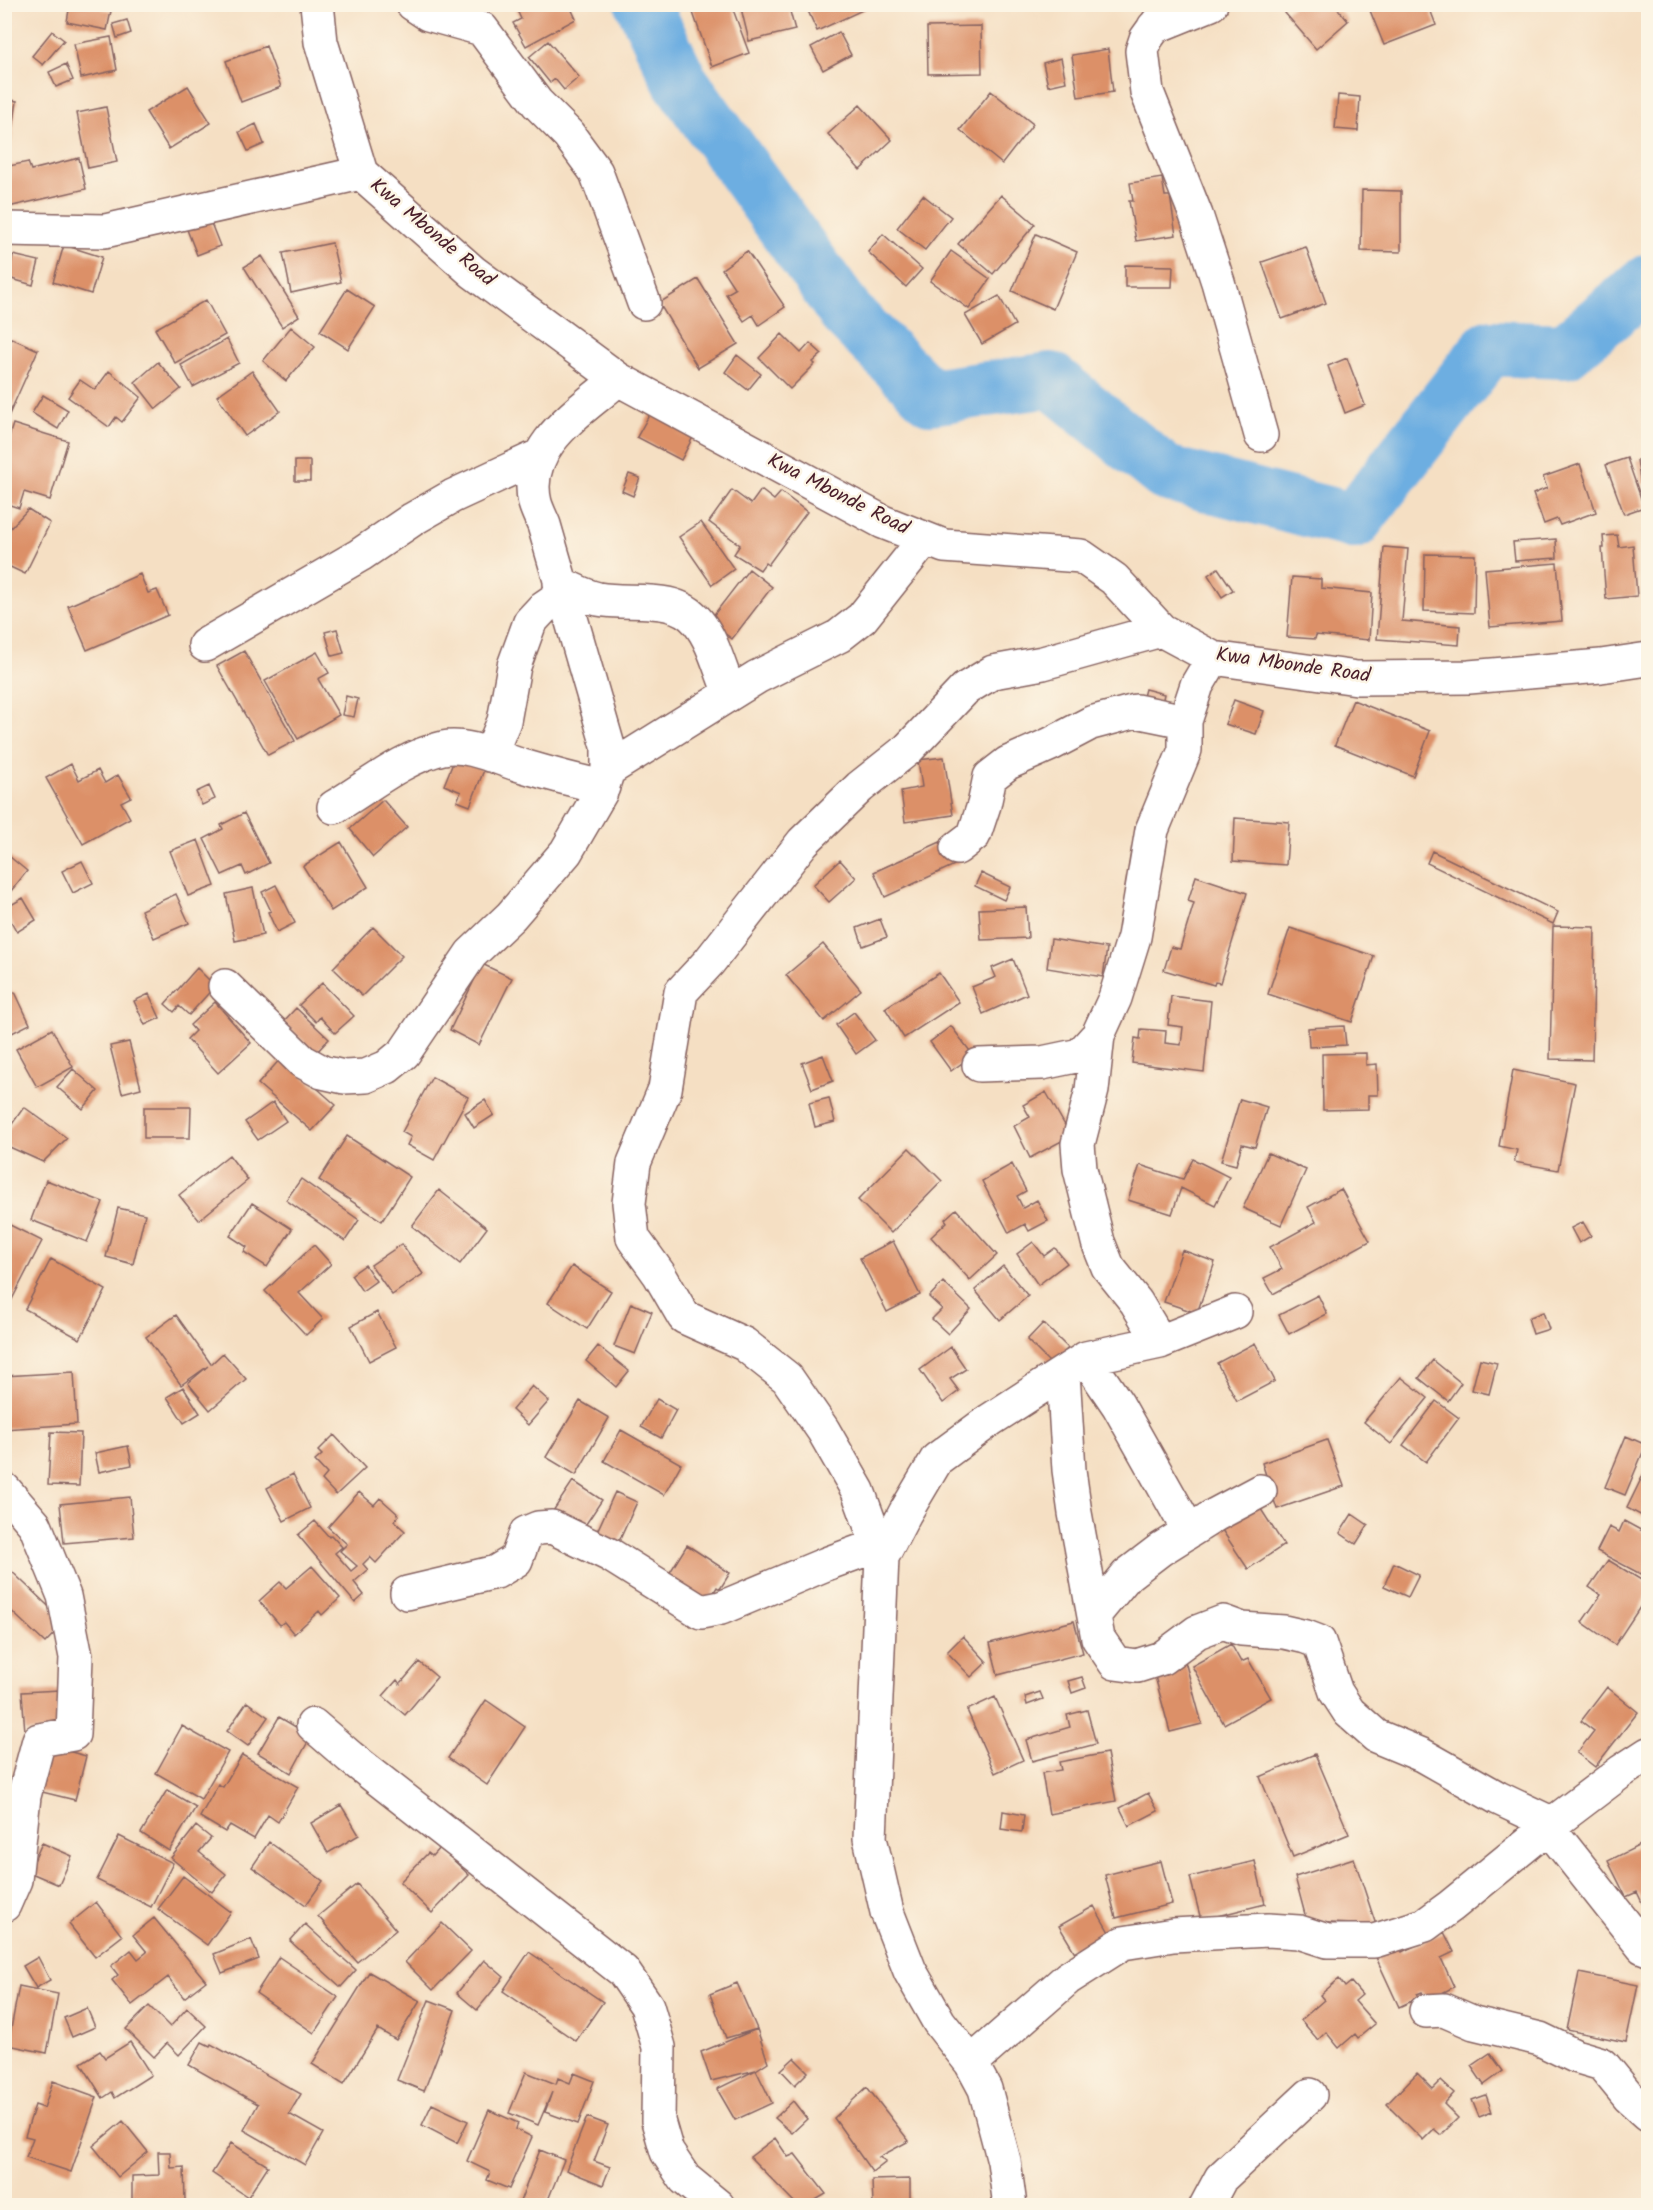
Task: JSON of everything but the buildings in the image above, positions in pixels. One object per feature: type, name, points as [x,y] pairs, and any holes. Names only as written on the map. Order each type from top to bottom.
[{"type":"street","name":"Kwa Mbonde Road","points":[[317,4],[321,42],[361,173],[473,272],[618,379],[882,522],[944,546],[1081,556],[1114,579],[1161,630],[1213,658],[1358,678],[1469,677],[1600,666],[1648,659]]},
{"type":"street","points":[[413,4],[428,14],[482,29],[537,103],[568,134],[596,172],[644,303]]},
{"type":"street","points":[[1212,4],[1163,16],[1146,39],[1142,51],[1147,92],[1196,215],[1218,282],[1261,435]]},
{"type":"street","points":[[4,229],[105,231],[361,173]]},
{"type":"street","points":[[225,986],[302,1061],[322,1072],[344,1077],[366,1076],[387,1067],[404,1053],[471,954],[511,916],[566,852],[606,778],[608,746],[544,525],[535,502],[533,479],[539,456],[551,436],[618,379]]},
{"type":"street","points":[[205,645],[360,555],[413,519],[453,496],[539,456]]},
{"type":"street","points":[[334,807],[400,765],[444,748],[465,749],[490,755],[574,781],[606,778],[757,676],[840,636],[862,618],[925,539]]},
{"type":"street","points":[[562,589],[597,599],[676,606],[687,610],[699,624],[711,646],[730,693]]},
{"type":"street","points":[[490,755],[504,721],[514,666],[530,622],[562,589]]},
{"type":"street","points":[[1010,2205],[1004,2161],[985,2090],[971,2063],[939,2022],[910,1971],[887,1912],[870,1838],[880,1551],[858,1491],[823,1430],[787,1378],[744,1344],[684,1317],[659,1274],[633,1238],[629,1203],[634,1163],[665,1089],[681,992],[709,962],[803,842],[860,787],[908,748],[965,690],[993,672],[1043,663],[1161,630]]},
{"type":"street","points":[[979,1065],[1042,1063],[1080,1055],[1098,1035],[1115,998],[1134,937],[1152,830],[1185,750],[1185,721],[1197,685],[1213,658]]},
{"type":"street","points":[[957,848],[974,835],[990,777],[1008,763],[1092,723],[1136,711],[1185,721]]},
{"type":"street","points":[[1098,1035],[1092,1090],[1078,1144],[1080,1169],[1098,1242],[1108,1267],[1137,1302],[1160,1342]]},
{"type":"street","points":[[407,1593],[496,1572],[516,1560],[526,1533],[538,1528],[552,1527],[610,1555],[701,1612],[721,1608],[880,1551],[937,1459],[990,1420],[1074,1365],[1160,1342],[1235,1312]]},
{"type":"street","points":[[1074,1365],[1118,1405],[1189,1531]]},
{"type":"street","points":[[1074,1365],[1070,1481],[1098,1638],[1115,1663],[1137,1666],[1162,1658],[1197,1632],[1224,1622],[1242,1629],[1306,1636],[1319,1642],[1336,1692],[1349,1712],[1376,1736],[1422,1755],[1551,1825],[1643,1947],[1648,1949]]},
{"type":"street","points":[[4,1489],[35,1525],[64,1596],[76,1658],[73,1734],[39,1740],[24,1796],[8,1890]]},
{"type":"street","points":[[1094,1615],[1126,1575],[1189,1531],[1260,1491]]},
{"type":"street","points":[[313,1725],[350,1757],[623,1971],[647,2006],[659,2047],[658,2121],[667,2152],[685,2179],[718,2205]]},
{"type":"street","points":[[971,2063],[1068,1978],[1123,1943],[1173,1935],[1268,1930],[1299,1932],[1328,1941],[1374,1941],[1425,1924],[1451,1906],[1551,1825],[1648,1754]]},
{"type":"street","points":[[1426,2011],[1444,2010],[1474,2023],[1540,2039],[1575,2056],[1602,2064],[1629,2097],[1648,2114]]},
{"type":"street","points":[[1206,2205],[1221,2178],[1310,2095]]},
{"type":"waterway","points":[[643,4],[680,81],[847,314],[930,397],[1051,380],[1165,473],[1354,521],[1489,348],[1565,351],[1648,282]]}]
